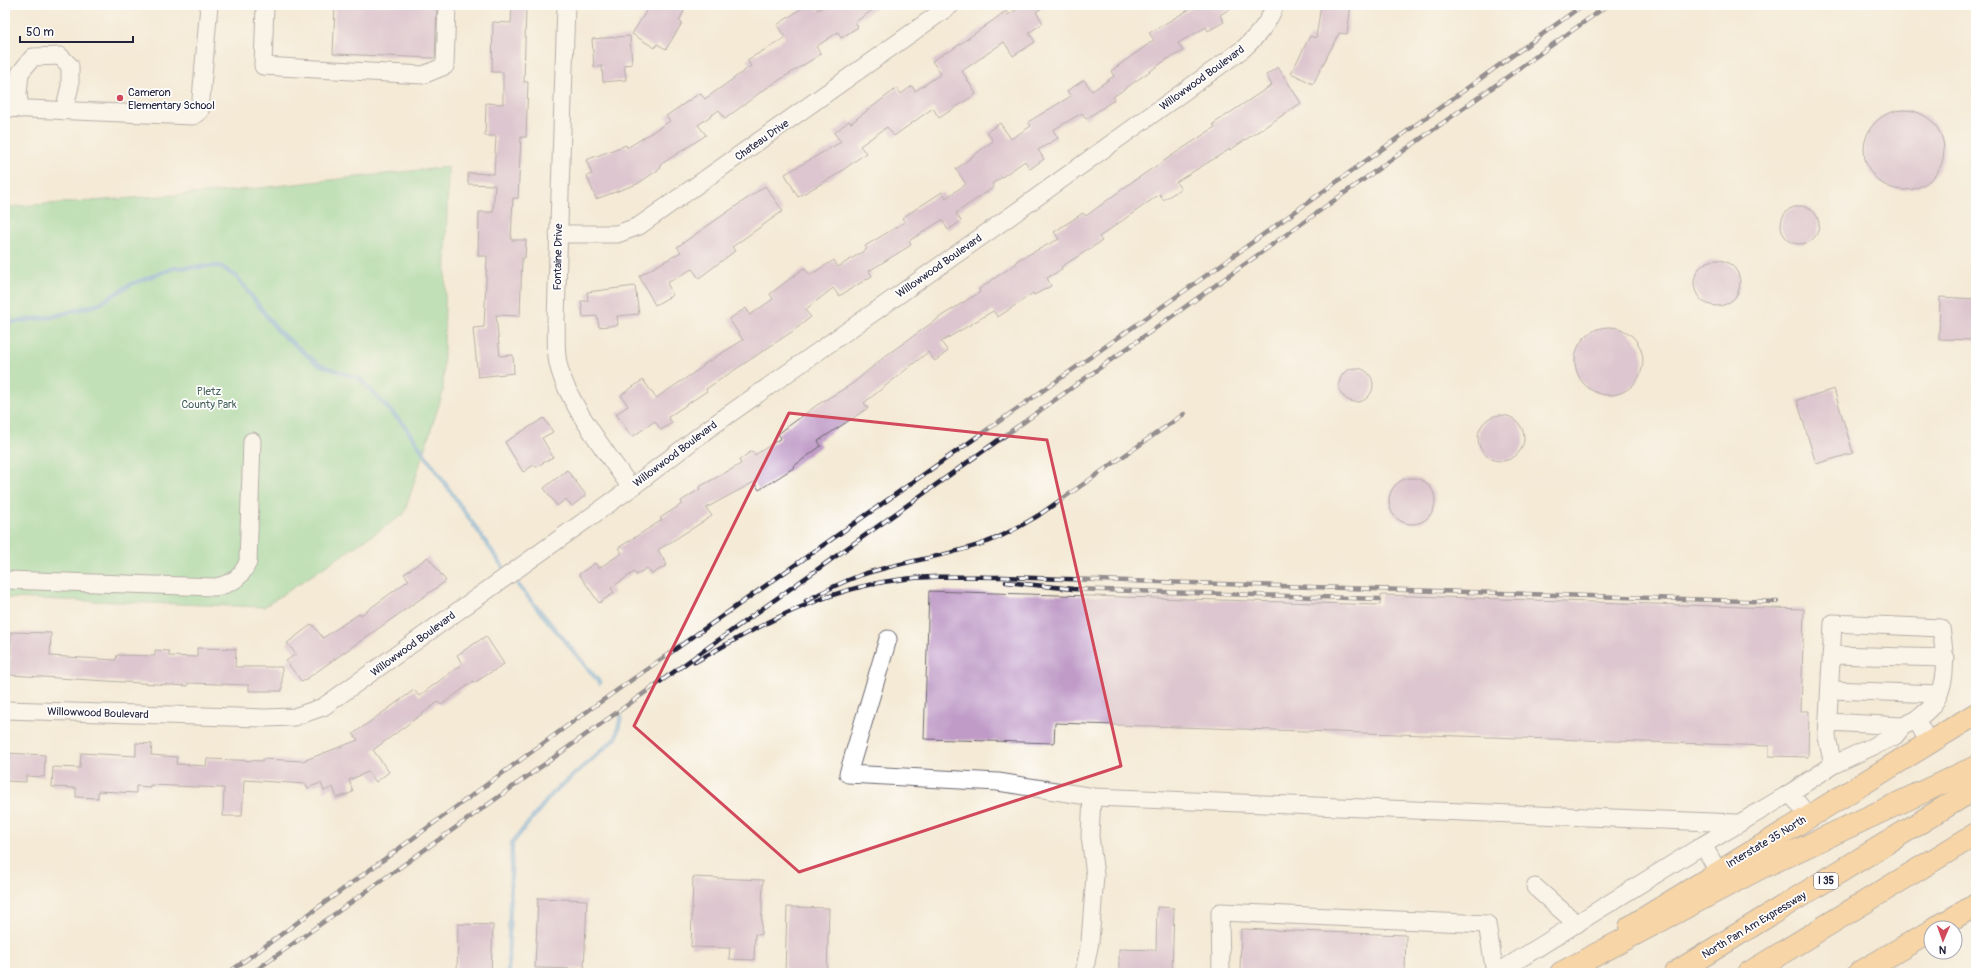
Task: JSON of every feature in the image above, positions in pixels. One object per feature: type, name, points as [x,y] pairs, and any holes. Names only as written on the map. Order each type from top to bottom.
[{"type":"main road","name":"Interstate 35 North","points":[[1556,973],[1718,871],[1976,714]]},
{"type":"main road","points":[[1561,973],[1758,869],[1976,767]]},
{"type":"main road","name":"North Pan Am Expressway","points":[[1675,973],[1976,788]]},
{"type":"main road","points":[[1749,973],[1976,834]]},
{"type":"main road","points":[[1775,973],[1976,840]]},
{"type":"main road","points":[[1950,920],[1976,905]]},
{"type":"main road","points":[[1859,973],[1923,936]]},
{"type":"street","points":[[64,111],[70,86],[70,66],[60,56],[33,57],[20,73],[18,94],[12,108],[64,111],[193,116],[200,111],[209,5]]},
{"type":"street","points":[[265,5],[263,66],[423,75],[445,66],[447,5]]},
{"type":"street","name":"Fontaine Drive","points":[[566,5],[556,319],[558,361],[562,377],[586,424],[631,488]]},
{"type":"street","name":"Chateau Drive","points":[[558,234],[617,234],[639,226],[951,5]]},
{"type":"street","name":"Willowwood Boulevard","points":[[5,710],[265,718],[294,717],[323,707],[631,488],[708,429],[1243,49],[1269,22],[1276,5]]},
{"type":"street","points":[[5,580],[215,587],[227,585],[237,579],[244,572],[248,562],[252,441]]},
{"type":"street","points":[[1221,973],[1220,912],[1487,924],[1496,973],[1703,846],[1737,823],[1790,793],[1833,765],[1895,736],[1931,707],[1940,694],[1946,658],[1941,628],[1833,623],[1828,737],[1833,765]]},
{"type":"street","points":[[888,639],[848,774],[998,782],[1092,797],[1737,823]]},
{"type":"street","points":[[1831,655],[1946,658]]},
{"type":"street","points":[[1830,690],[1940,694]]},
{"type":"street","points":[[1828,722],[1910,723],[1929,742]]},
{"type":"street","points":[[1790,793],[1808,816]]},
{"type":"street","points":[[1084,973],[1090,942],[1095,875],[1090,836],[1092,797]]},
{"type":"street","points":[[1703,846],[1718,871]]},
{"type":"street","points":[[1535,887],[1577,924]]},
{"type":"highlighted area","points":[[789,413],[1047,440],[1121,766],[799,872],[634,726]]},
{"type":"green space","name":"Pletz County Park","points":[[448,167],[443,392],[404,514],[264,607],[5,598],[5,207],[232,191]]},
{"type":"building","points":[[335,5],[437,5],[435,58],[333,54]]},
{"type":"building","points":[[512,5],[526,5],[524,82],[528,82],[526,137],[521,137],[518,198],[513,198],[511,240],[526,240],[525,258],[522,258],[520,316],[496,315],[500,356],[513,355],[514,373],[478,377],[473,328],[484,327],[487,256],[478,256],[479,212],[493,212],[495,185],[468,184],[468,173],[494,174],[496,136],[485,136],[486,103],[503,104],[503,72],[492,72],[493,22],[511,23]]},
{"type":"building","points":[[650,5],[674,5],[684,11],[679,21],[682,23],[666,49],[657,44],[655,48],[632,34]]},
{"type":"building","points":[[807,5],[814,5],[818,10],[826,5],[880,5],[855,22],[858,27],[841,38],[838,32],[816,47],[821,54],[762,91],[725,119],[719,110],[698,125],[706,135],[660,165],[661,168],[637,184],[596,199],[587,176],[592,174],[586,160],[626,145],[627,148],[670,121],[666,116],[700,93],[705,99],[751,66],[747,60],[785,38],[777,25]]},
{"type":"building","points":[[1024,5],[1046,5],[1036,12],[1043,23],[1029,33],[1035,42],[1013,56],[1004,42],[962,71],[976,94],[939,118],[933,108],[894,136],[887,127],[860,146],[866,153],[836,175],[798,197],[785,174],[841,142],[834,133],[849,121],[851,123],[897,88],[901,94],[912,86],[915,91],[941,74],[932,61],[948,51],[949,52],[1006,11],[1008,15]]},
{"type":"building","points":[[1197,5],[1236,5],[1220,15],[1224,22],[1208,31],[1206,27],[1178,43],[1183,51],[1166,60],[1113,97],[1114,100],[1086,119],[1082,113],[1053,130],[1058,138],[1038,150],[1044,159],[1030,169],[1025,161],[992,184],[994,187],[956,213],[961,221],[948,230],[942,220],[909,241],[911,245],[869,271],[872,276],[839,296],[833,288],[805,310],[811,317],[668,417],[672,423],[661,430],[655,421],[632,437],[616,414],[628,406],[621,395],[643,380],[656,398],[704,366],[703,365],[743,340],[729,319],[746,308],[750,315],[773,299],[770,294],[804,268],[810,275],[834,260],[838,267],[867,249],[865,246],[905,222],[902,218],[942,192],[946,198],[966,184],[956,169],[993,141],[987,132],[1000,123],[1011,139],[1031,126],[1028,122],[1071,96],[1067,91],[1084,80],[1092,91],[1114,76],[1111,71],[1154,40],[1149,33]]},
{"type":"building","points":[[1321,5],[1351,5],[1347,34],[1339,33],[1313,84],[1291,73],[1310,36],[1316,38]]},
{"type":"building","points":[[630,36],[632,64],[624,65],[626,80],[603,82],[602,66],[594,67],[592,39]]},
{"type":"building","points":[[1278,67],[1301,103],[1230,150],[1176,182],[1181,189],[1163,200],[1160,194],[1099,237],[1102,241],[1061,267],[1062,269],[1047,278],[1051,286],[1034,295],[1033,293],[998,317],[993,311],[941,342],[948,351],[935,361],[928,352],[864,403],[868,408],[818,441],[821,446],[794,466],[795,467],[759,490],[754,482],[706,508],[712,516],[658,550],[667,565],[652,574],[647,568],[636,575],[634,572],[611,588],[614,593],[599,603],[579,574],[595,563],[599,568],[622,553],[618,548],[662,520],[660,518],[682,504],[681,501],[700,489],[699,487],[741,464],[739,460],[752,451],[755,455],[781,438],[778,434],[817,405],[852,384],[888,354],[943,315],[980,292],[979,289],[1017,263],[1016,261],[1059,239],[1054,232],[1083,213],[1086,216],[1132,182],[1215,127],[1213,124],[1272,85],[1266,75]]},
{"type":"building","points":[[1904,110],[1919,113],[1932,122],[1941,135],[1944,150],[1941,165],[1932,178],[1919,187],[1904,190],[1889,187],[1876,178],[1867,165],[1864,150],[1867,135],[1876,122],[1889,113]]},
{"type":"building","points":[[765,186],[783,211],[732,247],[735,251],[699,278],[692,269],[667,283],[673,295],[655,305],[639,276],[681,252],[677,247]]},
{"type":"building","points":[[1796,206],[1804,206],[1814,211],[1818,218],[1818,232],[1814,239],[1804,244],[1796,244],[1786,239],[1784,236],[1781,229],[1781,221],[1786,211],[1789,209]]},
{"type":"building","points":[[1722,260],[1734,266],[1739,274],[1739,292],[1734,300],[1726,305],[1712,306],[1700,300],[1695,292],[1694,278],[1700,266],[1708,261]]},
{"type":"building","points":[[635,286],[639,314],[617,316],[618,325],[599,327],[597,316],[583,317],[581,301],[588,301],[587,292]]},
{"type":"building","points":[[1940,297],[1976,299],[1976,340],[1939,339]]},
{"type":"building","points":[[1609,327],[1622,330],[1633,337],[1640,348],[1643,361],[1640,374],[1633,385],[1622,392],[1609,395],[1596,392],[1585,385],[1578,374],[1575,361],[1578,348],[1585,337],[1596,330]]},
{"type":"building","points":[[1359,368],[1368,373],[1372,378],[1372,392],[1368,397],[1363,401],[1353,402],[1349,401],[1340,392],[1339,382],[1340,378],[1349,369]]},
{"type":"building","points":[[1834,389],[1853,453],[1816,464],[1797,400]]},
{"type":"building","points":[[1496,415],[1506,415],[1518,421],[1523,429],[1523,447],[1518,455],[1510,460],[1496,461],[1488,458],[1481,451],[1478,443],[1478,433],[1481,425],[1488,418]]},
{"type":"building","points":[[544,418],[553,432],[542,438],[553,457],[536,467],[534,465],[523,472],[505,442]]},
{"type":"building","points":[[567,470],[586,495],[572,506],[566,499],[557,506],[544,488]]},
{"type":"building","points":[[1407,478],[1417,478],[1429,484],[1434,492],[1434,510],[1429,518],[1421,523],[1407,524],[1399,521],[1392,514],[1389,506],[1389,496],[1392,488],[1399,481]]},
{"type":"building","points":[[428,557],[446,581],[302,682],[286,661],[296,654],[287,643],[312,624],[323,638],[360,613],[361,615],[409,580],[404,574]]},
{"type":"building","points":[[929,591],[1380,605],[1381,595],[1804,609],[1801,711],[1809,711],[1808,757],[1769,756],[1769,746],[1055,723],[1054,743],[924,739]]},
{"type":"building","points":[[11,632],[51,633],[50,656],[116,660],[117,655],[155,656],[155,650],[169,651],[169,656],[197,657],[197,648],[236,649],[235,667],[282,667],[282,691],[249,691],[249,685],[188,683],[188,686],[10,675]]},
{"type":"building","points":[[486,636],[504,664],[474,683],[474,681],[441,705],[438,702],[373,750],[389,772],[376,782],[368,772],[349,780],[353,792],[337,798],[333,787],[324,791],[321,783],[307,788],[306,784],[244,780],[242,816],[223,816],[224,788],[150,785],[150,787],[136,786],[136,793],[98,791],[98,798],[76,797],[76,788],[52,787],[53,767],[80,768],[81,753],[136,756],[136,743],[152,744],[151,755],[177,757],[176,764],[206,766],[207,759],[303,761],[358,740],[353,734],[414,690],[419,696],[462,664],[457,655]]},
{"type":"building","points":[[5,753],[45,755],[44,777],[26,776],[26,782],[5,781]]},
{"type":"building","points":[[693,877],[763,880],[761,935],[755,934],[754,960],[729,959],[730,948],[691,947]]},
{"type":"building","points":[[538,898],[587,900],[584,969],[535,968]]},
{"type":"building","points":[[787,907],[829,908],[827,973],[785,973]]},
{"type":"building","points":[[1157,907],[1174,908],[1172,973],[1119,973],[1119,949],[1156,950]]},
{"type":"building","points":[[458,924],[493,925],[491,973],[457,973]]},
{"type":"building","points":[[1241,929],[1406,935],[1405,973],[1240,973]]},
{"type":"waterway","points":[[5,323],[51,317],[99,304],[131,284],[174,268],[220,266],[237,277],[278,331],[318,364],[360,379],[405,426],[503,567]]},
{"type":"waterway","points":[[518,585],[600,683]]},
{"type":"waterway","points":[[508,973],[512,843],[553,793],[616,738],[621,716]]},
{"type":"railway","points":[[228,973],[589,710],[1190,287],[1583,5]]},
{"type":"railway","points":[[252,973],[1608,5]]},
{"type":"railway","points":[[806,601],[861,575],[994,540],[1039,515],[1184,414]]},
{"type":"railway","points":[[695,662],[743,635],[818,600],[870,585],[923,577],[1003,577],[1777,602]]},
{"type":"railway","points":[[1006,582],[1073,589],[1379,599]]},
{"type":"place","name":"Cameron Elementary School","points":[[120,98]]}]
